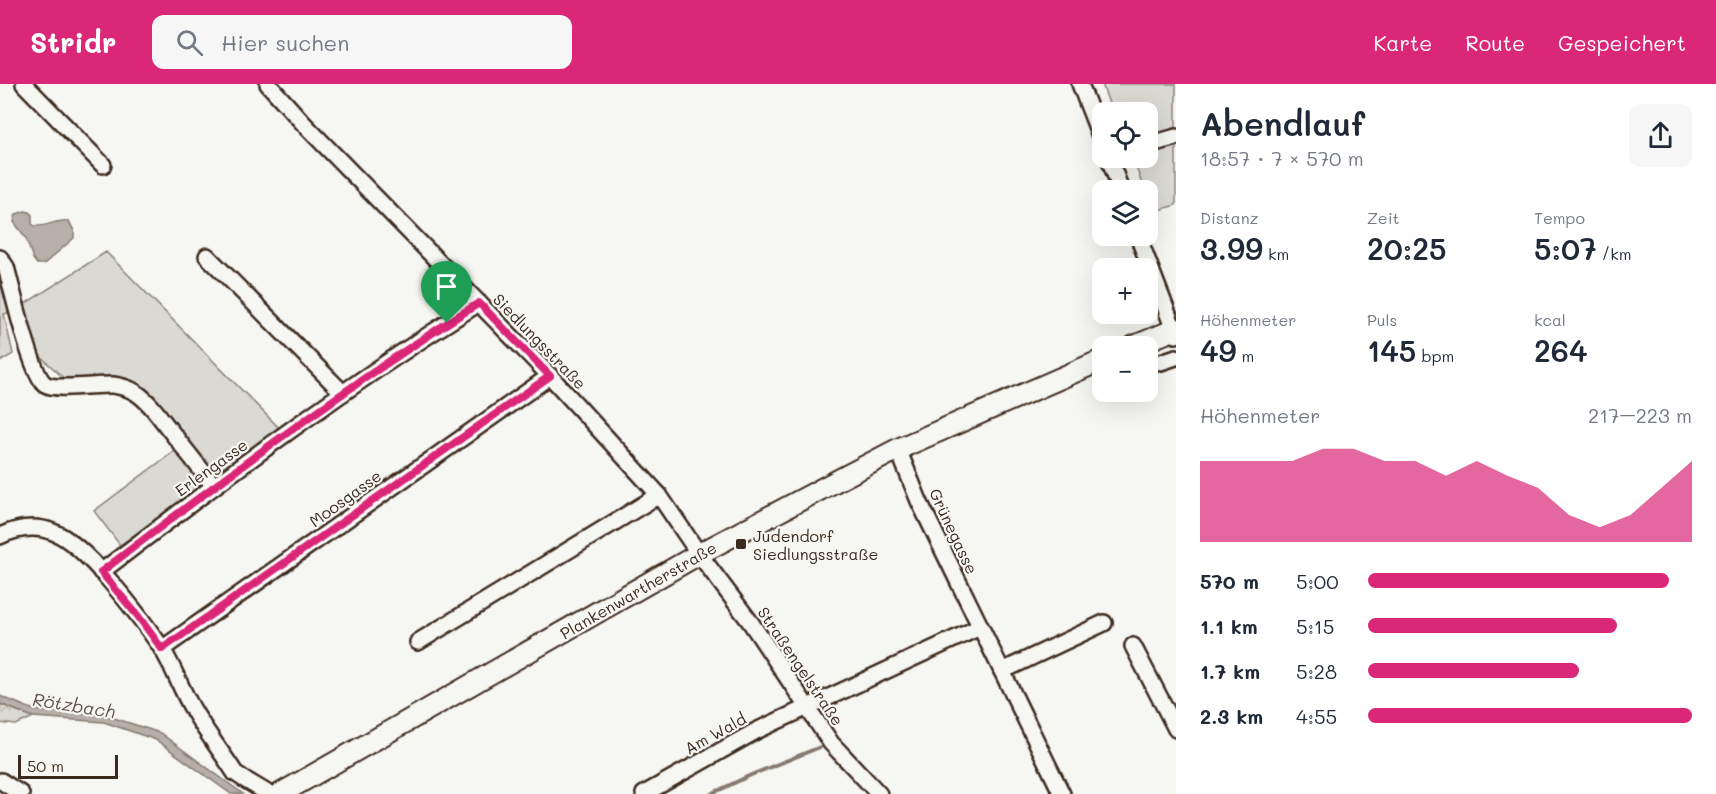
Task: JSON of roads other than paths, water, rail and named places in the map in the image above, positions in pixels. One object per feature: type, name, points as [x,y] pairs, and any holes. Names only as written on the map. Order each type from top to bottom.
[{"type":"main road","points":[[1158,337],[1175,331]]},
{"type":"main road","name":"Plankenwartherstraße","points":[[280,794],[699,554],[898,449],[1092,364]]},
{"type":"street","points":[[24,84],[103,165]]},
{"type":"street","name":"Siedlungsstraße","points":[[268,84],[304,124],[550,376],[659,495],[699,554]]},
{"type":"street","points":[[1080,84],[1092,115]]},
{"type":"street","points":[[1158,142],[1176,137]]},
{"type":"street","points":[[1142,246],[1175,331]]},
{"type":"street","points":[[207,256],[343,393]]},
{"type":"street","points":[[0,258],[6,267],[35,367],[44,383],[50,386],[65,387],[112,385],[135,392],[155,411],[214,486]]},
{"type":"street","name":"Erlengasse","points":[[101,572],[214,486],[343,393],[479,303]]},
{"type":"street","points":[[1161,362],[1176,357]]},
{"type":"street","name":"Moosgasse","points":[[162,649],[550,376]]},
{"type":"street","name":"Grünegasse","points":[[898,449],[919,501],[1062,794]]},
{"type":"street","points":[[418,642],[659,495]]},
{"type":"street","points":[[0,536],[29,527],[55,532],[72,543],[101,572],[162,649],[192,709],[235,773],[269,794]]},
{"type":"street","name":"Straßengelstraße","points":[[699,554],[751,623],[831,742],[879,794]]},
{"type":"street","points":[[1002,671],[1104,624]]},
{"type":"street","points":[[806,706],[980,627]]},
{"type":"street","points":[[1133,646],[1176,729]]},
{"type":"street","name":"Am Wald","points":[[644,794],[756,731],[806,706]]},
{"type":"street","points":[[1,781],[21,794]]},
{"type":"waterway","points":[[711,794],[751,775],[826,746]]},
{"type":"place","name":"Judendorf Siedlungsstraße","points":[[741,544]]},
{"type":"water label","name":"Rötzbach","points":[[74,705]]}]
